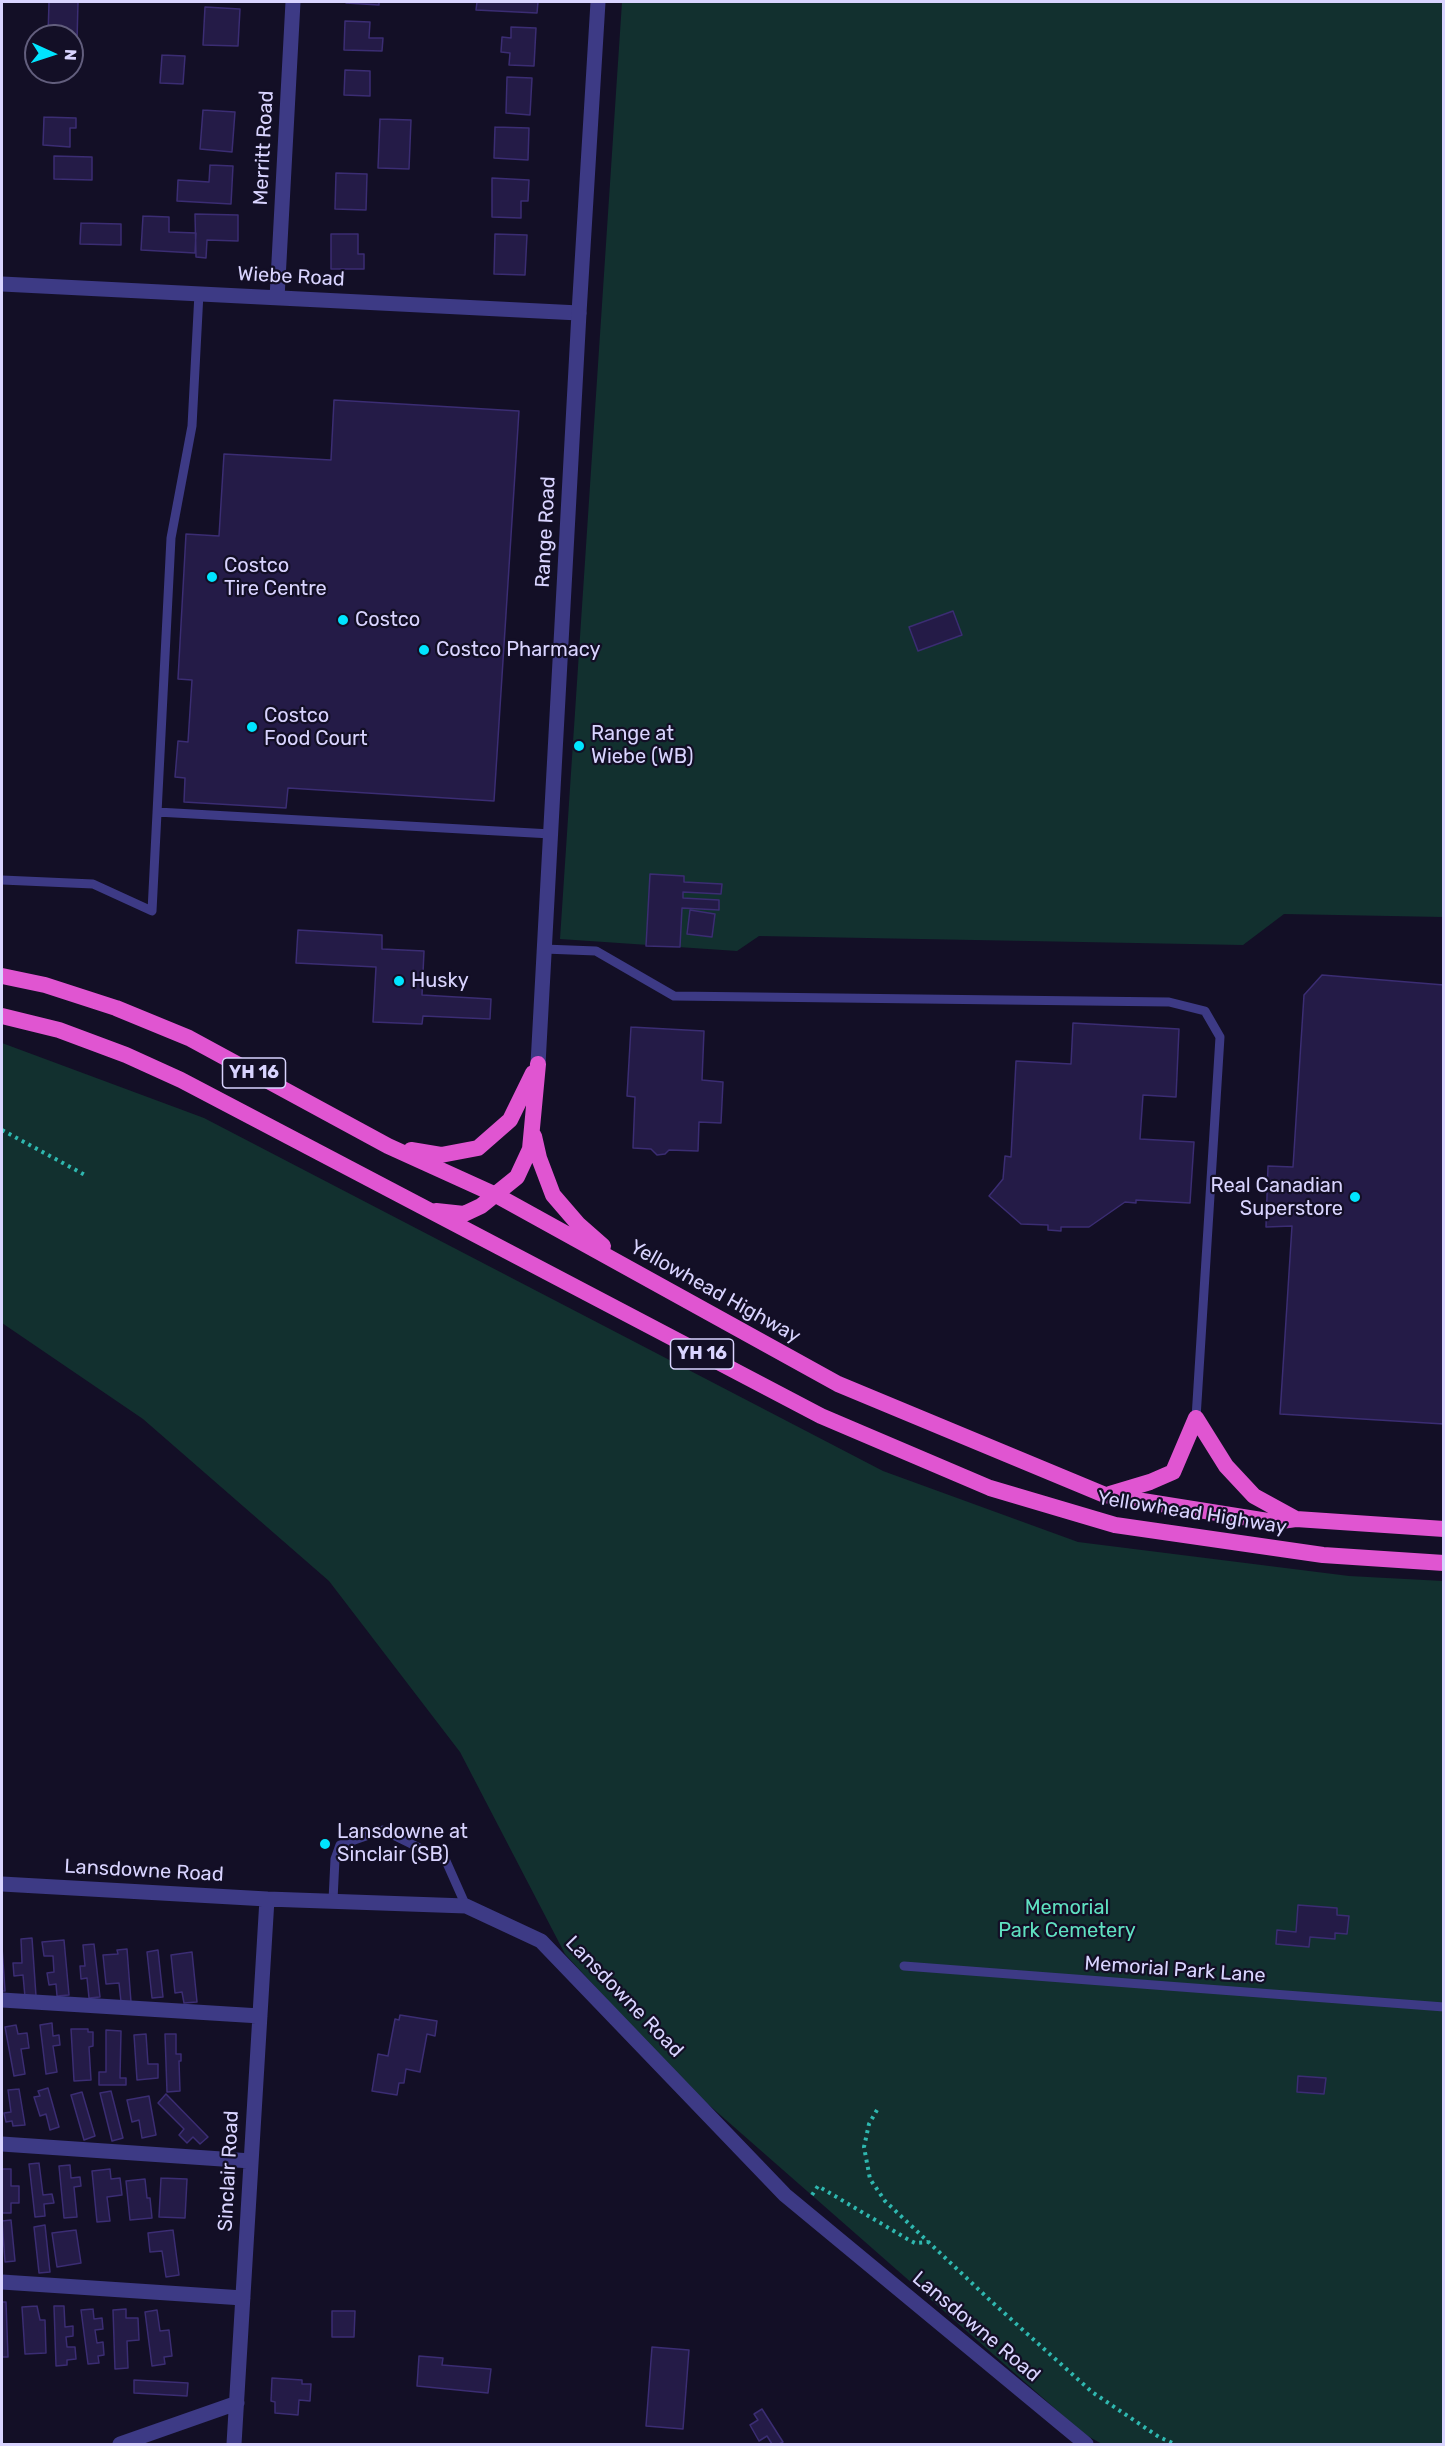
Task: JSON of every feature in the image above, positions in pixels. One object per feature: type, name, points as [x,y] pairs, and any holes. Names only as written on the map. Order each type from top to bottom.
[{"type":"highway","name":"Yellowhead Highway","points":[[2,976],[45,985],[116,1008],[189,1038],[388,1146],[496,1195],[838,1384],[1105,1495],[1274,1522],[1296,1519],[1443,1529]]},
{"type":"highway","name":"Yellowhead Highway","points":[[2,1016],[58,1030],[126,1055],[181,1080],[821,1416],[990,1488],[1115,1525],[1323,1555],[1443,1563]]},
{"type":"highway","points":[[427,1210],[464,1214],[481,1206],[517,1177],[530,1149],[538,1064]]},
{"type":"highway","points":[[388,1146],[441,1155],[478,1148],[510,1120],[538,1064]]},
{"type":"highway","points":[[532,1126],[539,1158],[553,1195],[578,1224],[624,1265]]},
{"type":"highway","points":[[1105,1495],[1150,1482],[1173,1472],[1196,1418]]},
{"type":"highway","points":[[1196,1418],[1226,1466],[1254,1496],[1296,1519]]},
{"type":"street","name":"Merritt Road","points":[[277,298],[293,2]]},
{"type":"street","name":"Range Road","points":[[538,1064],[598,2]]},
{"type":"street","name":"Wiebe Road","points":[[2,284],[579,313]]},
{"type":"street","name":"Lansdowne Road","points":[[2,1884],[267,1899],[466,1906],[541,1941],[784,2195],[1086,2445]]},
{"type":"street","name":"Sinclair Road","points":[[234,2445],[267,1899]]},
{"type":"street","points":[[2,2000],[260,2016]]},
{"type":"street","points":[[2,2144],[251,2161]]},
{"type":"street","points":[[2,2282],[243,2298]]},
{"type":"street","points":[[120,2445],[237,2403]]},
{"type":"lane","points":[[2,880],[93,884],[152,911],[171,538],[192,426],[199,293]]},
{"type":"lane","points":[[157,812],[550,834]]},
{"type":"lane","points":[[544,949],[596,951],[674,996],[1168,1002],[1205,1011],[1220,1037],[1196,1418]]},
{"type":"lane","points":[[333,1900],[335,1859],[340,1845],[383,1830],[446,1860],[466,1906]]},
{"type":"lane","name":"Memorial Park Lane","points":[[904,1966],[1443,2007]]},
{"type":"path","points":[[2,1130],[85,1175]]},
{"type":"path","points":[[877,2110],[869,2124],[864,2147],[870,2179],[885,2201],[1092,2392],[1150,2432],[1174,2445]]},
{"type":"path","points":[[802,2210],[818,2186],[915,2243],[928,2242]]},
{"type":"green space","points":[[622,2],[1443,2],[1443,917],[1284,914],[1243,945],[759,936],[737,951],[560,939]]},
{"type":"green space","name":"Memorial Park Cemetery","points":[[2,1043],[204,1118],[883,1471],[1078,1542],[1349,1576],[1443,1581],[1443,2444],[1102,2444],[1084,2434],[685,2084],[565,1954],[460,1752],[329,1581],[143,1419],[2,1323]]},
{"type":"building","points":[[49,2],[78,2],[77,24],[48,24]]},
{"type":"building","points":[[379,2],[379,5],[346,3]]},
{"type":"building","points":[[477,2],[538,2],[537,13],[476,10]]},
{"type":"building","points":[[205,7],[240,9],[238,46],[203,45]]},
{"type":"building","points":[[345,21],[370,22],[369,38],[383,38],[382,51],[344,50]]},
{"type":"building","points":[[511,27],[536,28],[534,66],[509,65],[510,53],[501,52],[502,37],[511,38]]},
{"type":"building","points":[[162,55],[185,56],[183,84],[160,83]]},
{"type":"building","points":[[345,70],[370,71],[370,96],[344,95]]},
{"type":"building","points":[[507,77],[532,78],[530,115],[506,113]]},
{"type":"building","points":[[203,110],[235,112],[232,152],[200,149]]},
{"type":"building","points":[[44,117],[76,118],[76,128],[70,128],[70,147],[43,145]]},
{"type":"building","points":[[380,119],[411,120],[409,169],[378,168]]},
{"type":"building","points":[[495,127],[529,128],[528,160],[494,158]]},
{"type":"building","points":[[54,156],[92,157],[92,180],[54,179]]},
{"type":"building","points":[[210,165],[233,166],[231,204],[177,201],[178,180],[209,182]]},
{"type":"building","points":[[336,173],[367,174],[366,210],[335,209]]},
{"type":"building","points":[[492,178],[529,180],[528,201],[521,201],[521,218],[492,217]]},
{"type":"building","points":[[195,214],[238,215],[238,241],[207,240],[206,258],[196,257]]},
{"type":"building","points":[[143,216],[169,217],[169,232],[196,233],[195,253],[141,250]]},
{"type":"building","points":[[81,223],[121,224],[121,245],[80,244]]},
{"type":"building","points":[[331,234],[358,234],[358,254],[364,254],[364,269],[331,269]]},
{"type":"building","points":[[495,234],[527,235],[525,275],[494,274]]},
{"type":"building","name":"Costco","points":[[334,400],[519,411],[494,801],[288,788],[286,808],[184,802],[185,778],[175,777],[178,741],[188,742],[192,680],[178,679],[186,534],[219,536],[224,454],[331,460]]},
{"type":"building","points":[[953,611],[962,635],[918,651],[909,627]]},
{"type":"building","points":[[650,874],[684,876],[684,882],[722,884],[721,894],[683,892],[683,898],[719,900],[719,910],[682,908],[680,947],[646,946]]},
{"type":"building","points":[[690,910],[715,914],[712,937],[687,934]]},
{"type":"building","name":"Husky","points":[[298,930],[382,935],[382,949],[424,951],[422,995],[491,999],[490,1019],[423,1016],[422,1024],[373,1022],[376,967],[296,963]]},
{"type":"building","name":"Real Canadian Superstore","points":[[1322,975],[1444,985],[1444,1424],[1280,1414],[1292,1226],[1266,1227],[1268,1166],[1293,1167],[1304,995]]},
{"type":"building","points":[[1073,1023],[1179,1029],[1176,1097],[1143,1095],[1140,1139],[1194,1142],[1190,1203],[1136,1200],[1136,1203],[1125,1202],[1089,1227],[1061,1227],[1061,1231],[1048,1230],[1048,1225],[1021,1224],[989,1196],[1003,1179],[1005,1156],[1011,1157],[1016,1061],[1071,1064]]},
{"type":"building","points":[[631,1027],[704,1031],[702,1080],[723,1082],[721,1123],[699,1122],[698,1151],[669,1150],[665,1154],[657,1155],[651,1149],[633,1148],[635,1097],[627,1096]]},
{"type":"building","points":[[1298,1905],[1337,1908],[1337,1915],[1349,1916],[1347,1934],[1335,1933],[1335,1939],[1310,1937],[1309,1947],[1276,1944],[1277,1930],[1296,1932]]},
{"type":"building","points":[[32,1938],[36,1996],[25,1997],[23,1975],[14,1976],[13,1963],[22,1963],[21,1939]]},
{"type":"building","points":[[64,1940],[69,1995],[57,1996],[56,1984],[49,1985],[47,1973],[54,1972],[53,1956],[44,1956],[42,1942]]},
{"type":"building","points":[[94,1944],[100,1997],[89,1998],[87,1978],[81,1979],[80,1966],[85,1966],[83,1945]]},
{"type":"building","points":[[2,1947],[5,1991],[2,1991]]},
{"type":"building","points":[[127,1949],[131,2002],[121,2002],[119,1983],[106,1984],[103,1955],[118,1954],[117,1950]]},
{"type":"building","points":[[158,1950],[163,1997],[152,1998],[147,1952]]},
{"type":"building","points":[[192,1952],[197,2002],[184,2003],[182,1992],[175,1993],[171,1955]]},
{"type":"building","points":[[400,2015],[437,2021],[435,2036],[427,2034],[420,2072],[406,2069],[404,2083],[399,2083],[397,2095],[372,2091],[378,2054],[388,2056],[395,2019],[399,2020]]},
{"type":"building","points":[[52,2023],[53,2036],[59,2035],[60,2045],[53,2046],[57,2072],[46,2074],[40,2025]]},
{"type":"building","points":[[16,2025],[18,2034],[27,2033],[29,2048],[21,2049],[25,2074],[14,2076],[5,2027]]},
{"type":"building","points":[[71,2029],[88,2029],[88,2032],[93,2032],[93,2046],[89,2047],[91,2080],[74,2081]]},
{"type":"building","points":[[106,2030],[121,2031],[120,2078],[126,2078],[126,2085],[99,2085],[99,2072],[106,2072]]},
{"type":"building","points":[[146,2034],[148,2064],[158,2064],[158,2078],[137,2080],[134,2035]]},
{"type":"building","points":[[165,2034],[176,2034],[176,2054],[181,2054],[181,2061],[179,2061],[180,2091],[167,2092]]},
{"type":"building","points":[[1298,2076],[1326,2078],[1324,2094],[1297,2092]]},
{"type":"building","points":[[48,2088],[59,2127],[50,2130],[46,2114],[40,2116],[34,2097],[40,2096],[38,2091]]},
{"type":"building","points":[[19,2089],[25,2125],[13,2126],[12,2121],[6,2122],[4,2113],[11,2112],[8,2090]]},
{"type":"building","points":[[111,2091],[123,2138],[112,2141],[100,2093]]},
{"type":"building","points":[[82,2092],[95,2136],[84,2140],[71,2095]]},
{"type":"building","points":[[166,2094],[208,2137],[200,2144],[193,2137],[187,2143],[179,2135],[184,2129],[158,2103]]},
{"type":"building","points":[[149,2096],[156,2135],[142,2138],[139,2120],[132,2122],[127,2100]]},
{"type":"building","points":[[39,2163],[43,2195],[52,2194],[54,2203],[44,2204],[45,2216],[35,2217],[29,2164]]},
{"type":"building","points":[[70,2165],[71,2178],[80,2177],[81,2186],[74,2187],[77,2217],[64,2218],[59,2166]]},
{"type":"building","points":[[2,2169],[11,2169],[11,2186],[19,2186],[19,2203],[11,2203],[11,2213],[2,2213]]},
{"type":"building","points":[[110,2169],[111,2179],[120,2178],[122,2195],[107,2197],[110,2221],[97,2222],[92,2171]]},
{"type":"building","points":[[161,2178],[187,2179],[185,2218],[159,2217]]},
{"type":"building","points":[[145,2179],[152,2218],[130,2220],[126,2181]]},
{"type":"building","points":[[11,2220],[15,2261],[5,2262],[2,2221]]},
{"type":"building","points":[[45,2225],[50,2272],[39,2273],[34,2227]]},
{"type":"building","points":[[76,2230],[81,2263],[57,2267],[52,2233]]},
{"type":"building","points":[[173,2230],[179,2275],[166,2277],[162,2251],[150,2252],[148,2233]]},
{"type":"building","points":[[2,2302],[6,2302],[8,2357],[2,2357]]},
{"type":"building","points":[[37,2306],[40,2320],[45,2320],[46,2353],[25,2354],[22,2307]]},
{"type":"building","points":[[54,2306],[64,2306],[65,2327],[73,2326],[73,2336],[66,2337],[67,2347],[75,2347],[76,2359],[67,2360],[67,2365],[56,2366]]},
{"type":"building","points":[[93,2309],[94,2319],[102,2318],[103,2329],[95,2330],[97,2343],[103,2342],[104,2355],[98,2356],[99,2363],[88,2364],[81,2310]]},
{"type":"building","points":[[126,2309],[126,2318],[138,2318],[139,2340],[127,2341],[128,2368],[115,2369],[113,2310]]},
{"type":"building","points":[[157,2310],[160,2331],[169,2330],[172,2356],[164,2357],[165,2364],[152,2366],[145,2312]]},
{"type":"building","points":[[332,2311],[355,2311],[354,2337],[332,2337]]},
{"type":"building","points":[[652,2347],[689,2350],[683,2429],[646,2426]]},
{"type":"building","points":[[419,2356],[443,2358],[442,2365],[491,2369],[488,2393],[417,2386]]},
{"type":"building","points":[[272,2378],[302,2380],[302,2384],[311,2384],[310,2401],[299,2400],[298,2415],[275,2413],[275,2402],[271,2401]]},
{"type":"building","points":[[134,2380],[188,2383],[187,2396],[134,2393]]},
{"type":"building","points":[[762,2409],[783,2442],[772,2444],[767,2436],[759,2441],[750,2425],[758,2420],[754,2414]]},
{"type":"place","name":"Costco Tire Centre","points":[[212,577]]},
{"type":"place","name":"Costco","points":[[343,620]]},
{"type":"place","name":"Costco Pharmacy","points":[[424,650]]},
{"type":"place","name":"Costco Food Court","points":[[252,727]]},
{"type":"place","name":"Range at Wiebe (WB)","points":[[579,746]]},
{"type":"place","name":"Husky","points":[[399,981]]},
{"type":"place","name":"Real Canadian Superstore","points":[[1355,1197]]},
{"type":"place","name":"Lansdowne at Sinclair (SB)","points":[[325,1844]]}]
